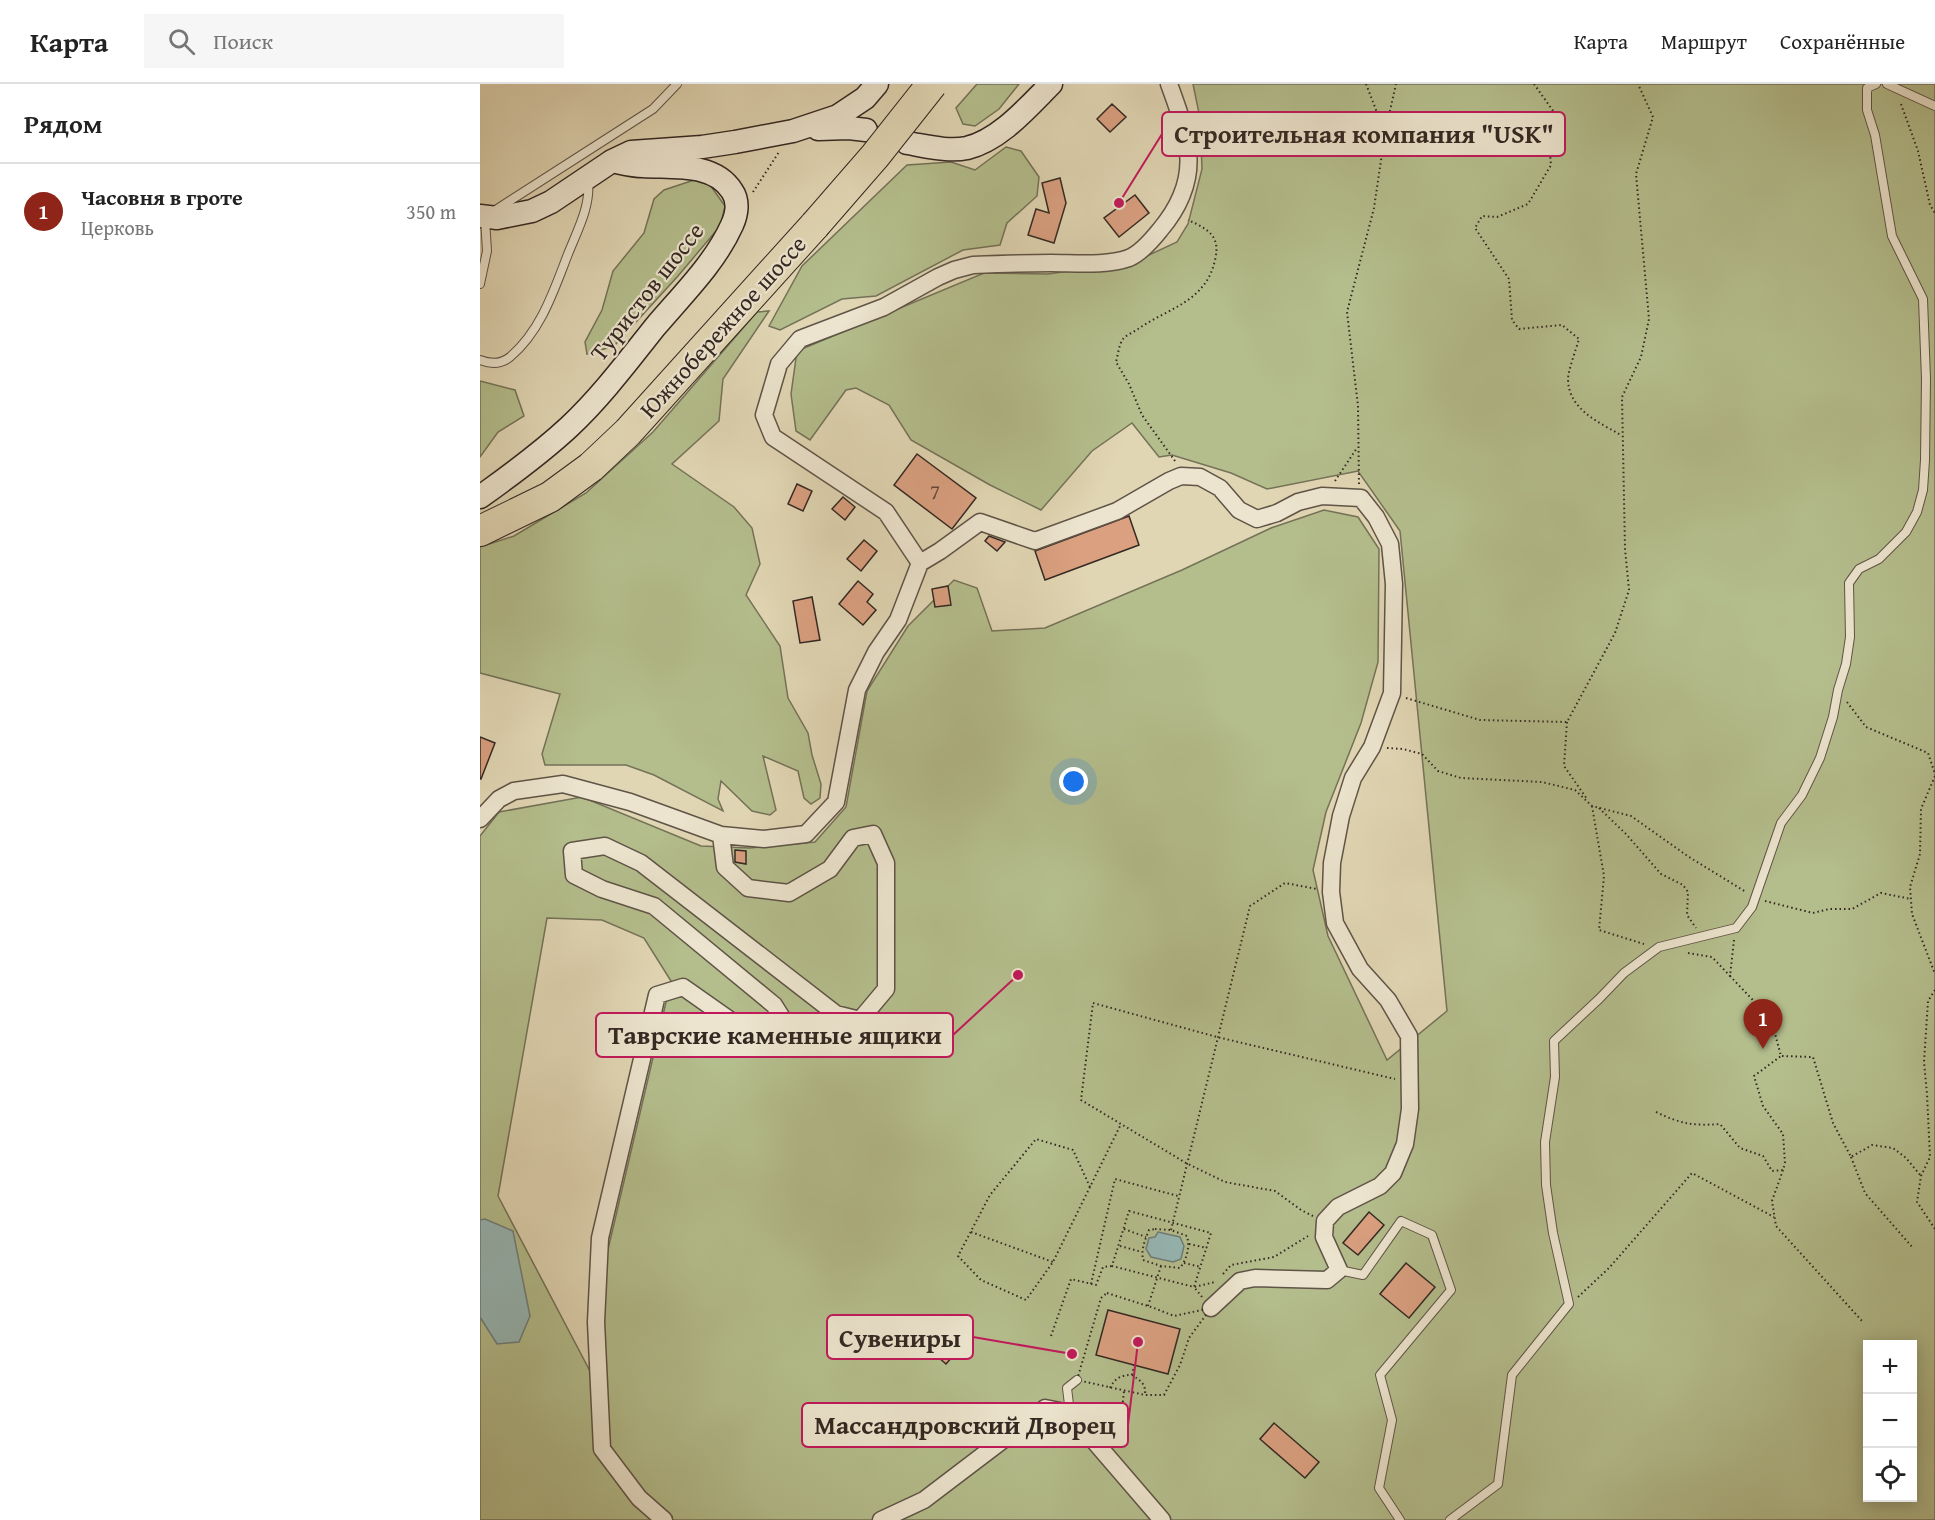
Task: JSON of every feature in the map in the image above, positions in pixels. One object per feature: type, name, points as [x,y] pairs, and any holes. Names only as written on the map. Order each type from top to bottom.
[{"type":"highway","name":"Южнобережное шоссе","points":[[480,531],[550,497],[591,467],[628,432],[812,222],[918,84]]},
{"type":"highway","name":"Южнобережное шоссе","points":[[480,516],[546,485],[586,458],[621,425],[875,156],[932,84]]},
{"type":"main road","points":[[792,131],[838,116],[865,98],[877,84]]},
{"type":"main road","points":[[882,84],[873,108],[878,126],[897,140],[954,149],[967,148],[995,135],[1051,84]]},
{"type":"main road","points":[[483,217],[512,216],[532,211],[551,202],[612,161],[631,152],[702,147],[792,131],[849,128],[866,130]]},
{"type":"main road","name":"Туристов шоссе","points":[[480,497],[534,459],[572,425],[604,390],[704,269],[732,225],[737,210],[733,192],[713,175],[687,168],[641,166],[612,161]]},
{"type":"street","points":[[920,563],[886,512],[773,437],[764,415],[780,364],[800,339],[885,308],[954,270],[973,265],[1097,263],[1130,257],[1150,243],[1174,213],[1184,191],[1189,170],[1188,146],[1169,84]]},
{"type":"street","points":[[480,819],[499,799],[514,791],[563,784],[630,801],[721,835],[764,840],[806,834],[836,802],[857,690],[876,652],[898,620],[920,563],[980,522],[1035,542],[1117,511],[1181,476],[1200,477],[1220,488],[1239,510],[1257,519],[1277,513],[1298,502],[1322,496],[1361,498],[1376,516],[1390,544],[1394,584],[1392,693],[1372,747],[1353,778],[1341,816],[1332,863],[1331,891],[1335,922],[1360,969],[1388,1000],[1410,1036],[1410,1109],[1404,1144],[1393,1173],[1380,1186],[1338,1207],[1325,1221],[1324,1237],[1339,1270],[1328,1280],[1255,1278],[1240,1281],[1211,1308]]},
{"type":"street","points":[[664,1520],[639,1498],[602,1449],[596,1322],[600,1238],[657,995],[683,987],[747,1032],[760,1036],[775,1031],[781,1016],[774,1005],[654,906],[602,889],[574,875],[572,851],[604,846],[641,863],[836,1014],[860,1020],[886,989],[886,863],[873,834],[853,838],[830,869],[789,893],[748,888],[725,867],[721,835]]},
{"type":"street","points":[[881,1520],[924,1500],[1046,1408],[1070,1413],[1161,1520]]},
{"type":"lane","points":[[480,284],[487,251],[483,217],[653,109],[677,84]]},
{"type":"lane","points":[[1450,1520],[1498,1484],[1512,1375],[1569,1304],[1553,1233],[1546,1185],[1545,1142],[1555,1077],[1554,1041],[1624,973],[1659,947],[1736,928],[1752,907],[1781,823],[1802,795],[1820,758],[1833,717],[1850,637],[1849,583],[1859,569],[1879,559],[1906,532],[1917,512],[1923,489],[1925,460],[1926,379],[1923,299],[1892,236],[1875,135],[1867,110],[1867,88],[1876,84]]},
{"type":"lane","points":[[1889,85],[1935,106]]},
{"type":"lane","points":[[480,360],[490,364],[499,363],[509,357],[534,329],[554,293],[586,210],[590,194],[588,177]]},
{"type":"lane","points":[[1339,1270],[1363,1275],[1401,1221],[1432,1234],[1451,1290],[1380,1375],[1392,1420],[1379,1488],[1400,1520]]},
{"type":"lane","points":[[1070,1413],[1067,1388],[1077,1380]]},
{"type":"path","points":[[1366,84],[1385,133]]},
{"type":"path","points":[[1361,498],[1358,478],[1358,406],[1347,312],[1374,208],[1385,133],[1396,84]]},
{"type":"path","points":[[1534,84],[1556,115],[1549,143],[1551,165],[1528,204],[1497,217],[1482,216],[1476,228],[1509,279],[1512,320],[1519,329],[1562,325],[1579,339],[1568,380],[1573,398],[1584,414],[1622,435]]},
{"type":"path","points":[[1638,84],[1653,117],[1636,174],[1649,319],[1641,357],[1622,397],[1625,549],[1629,590],[1615,633],[1567,722],[1564,766],[1592,806],[1604,876],[1599,930],[1633,941],[1712,957],[1771,1019],[1781,1056]]},
{"type":"path","points":[[1889,85],[1902,105],[1918,151],[1930,206],[1935,213]]},
{"type":"path","points":[[750,197],[792,131]]},
{"type":"path","points":[[1174,213],[1202,226],[1215,238],[1217,250],[1214,268],[1207,283],[1178,308],[1143,325],[1123,340],[1116,362],[1129,384],[1142,415],[1172,455],[1181,476]]},
{"type":"path","points":[[1322,496],[1341,474],[1358,446]]},
{"type":"path","points":[[1838,690],[1866,727],[1928,753],[1935,775],[1921,809],[1920,854],[1910,887],[1912,914],[1935,974]]},
{"type":"path","points":[[1392,693],[1480,720],[1567,722]]},
{"type":"path","points":[[1372,747],[1403,749],[1422,754],[1438,771],[1461,778],[1542,782],[1575,790],[1592,806],[1631,816],[1689,857],[1742,890],[1764,900],[1813,913],[1829,909],[1852,909],[1881,893],[1911,899]]},
{"type":"path","points":[[1598,807],[1626,834],[1661,874],[1683,885],[1688,892],[1687,915],[1696,929],[1705,936]]},
{"type":"path","points":[[1171,1230],[1250,906],[1285,883],[1331,891]]},
{"type":"path","points":[[1730,976],[1736,928]]},
{"type":"path","points":[[1935,990],[1928,1001],[1924,1062],[1928,1094],[1930,1157],[1921,1176],[1917,1202],[1935,1228]]},
{"type":"path","points":[[1224,1274],[1231,1265],[1274,1257],[1306,1237],[1325,1221],[1301,1210],[1275,1191],[1225,1182],[1186,1162],[1081,1100],[1093,1003],[1217,1037],[1410,1082]]},
{"type":"path","points":[[1862,1321],[1776,1226],[1772,1201],[1785,1163],[1783,1134],[1763,1106],[1754,1076],[1781,1056],[1813,1057],[1833,1123],[1851,1157],[1865,1193],[1913,1248]]},
{"type":"path","points":[[1656,1112],[1678,1123],[1720,1124],[1740,1148],[1763,1156],[1772,1171],[1783,1170]]},
{"type":"path","points":[[1090,1187],[1073,1150],[1036,1139],[990,1195],[958,1256],[981,1280],[1026,1300],[1053,1262],[1090,1187],[1121,1124]]},
{"type":"path","points":[[1851,1157],[1872,1145],[1893,1148],[1906,1158],[1921,1176]]},
{"type":"path","points":[[1569,1304],[1609,1268],[1692,1173],[1774,1217]]},
{"type":"path","points":[[1091,1284],[1115,1179],[1178,1196]]},
{"type":"path","points":[[1112,1266],[1129,1211],[1211,1233],[1194,1287]]},
{"type":"path","points":[[1124,1229],[1146,1237]]},
{"type":"path","points":[[1149,1230],[1171,1230],[1187,1236],[1189,1244],[1184,1263],[1180,1268],[1161,1266],[1143,1260],[1142,1252],[1146,1237],[1149,1230]]},
{"type":"path","points":[[971,1231],[1053,1262]]},
{"type":"path","points":[[1189,1244],[1207,1248]]},
{"type":"path","points":[[1120,1246],[1142,1252]]},
{"type":"path","points":[[1184,1263],[1201,1267]]},
{"type":"path","points":[[1051,1336],[1071,1279],[1096,1285],[1103,1267],[1112,1266],[1158,1276],[1194,1287],[1216,1282]]},
{"type":"path","points":[[1148,1306],[1161,1266]]},
{"type":"path","points":[[1107,1293],[1174,1316],[1211,1308],[1189,1338],[1180,1365],[1164,1395],[1145,1395],[1110,1389],[1077,1380],[1101,1298],[1107,1293]]},
{"type":"path","points":[[1132,1376],[1134,1365]]},
{"type":"path","points":[[1110,1389],[1113,1381],[1119,1377],[1132,1376],[1143,1383],[1145,1395]]},
{"type":"path","points":[[1120,1429],[1124,1391]]},
{"type":"green space","points":[[977,84],[1019,84],[999,109],[975,126],[963,124],[956,108]]},
{"type":"green space","points":[[1193,84],[1935,84],[1935,1520],[480,1520],[480,836],[499,812],[582,797],[701,846],[750,848],[815,842],[846,807],[867,691],[908,626],[954,580],[977,588],[992,631],[1045,628],[1182,570],[1271,528],[1324,510],[1358,517],[1379,549],[1378,662],[1361,723],[1326,812],[1313,870],[1328,936],[1387,1060],[1447,1011],[1400,531],[1358,471],[1267,489],[1231,473],[1172,455],[1159,457],[1132,423],[1092,451],[1041,510],[990,485],[911,440],[889,405],[856,388],[846,390],[810,440],[796,431],[791,394],[797,351],[984,273],[1048,274],[1134,262],[1177,242],[1188,224],[1202,169],[1200,118]],"holes":[[[547,918],[602,920],[644,938],[671,981],[602,1275],[591,1373],[498,1196]]]},
{"type":"green space","points":[[1006,147],[1021,151],[1039,177],[1037,196],[1007,223],[1000,245],[963,250],[876,296],[842,299],[780,330],[769,326],[802,266],[907,165],[951,162],[975,170]]},
{"type":"green space","points":[[694,180],[710,185],[725,206],[721,225],[614,346],[587,354],[585,342],[602,310],[613,271],[644,233],[654,199],[664,190]]},
{"type":"green space","points":[[769,311],[723,379],[719,421],[672,464],[734,507],[752,528],[760,564],[746,595],[780,646],[788,698],[808,733],[821,784],[820,798],[811,804],[804,798],[798,771],[763,756],[776,810],[770,815],[752,811],[721,781],[718,799],[723,811],[654,775],[626,765],[545,765],[542,754],[560,694],[480,673],[480,547],[514,536],[586,493],[653,432],[757,312]]},
{"type":"green space","points":[[480,381],[515,390],[524,416],[498,432],[480,457]]},
{"type":"water","points":[[485,1219],[513,1231],[530,1316],[519,1342],[497,1344],[480,1317],[480,1220]]},
{"type":"water","points":[[1158,1232],[1180,1237],[1184,1246],[1181,1259],[1173,1262],[1151,1257],[1146,1249],[1149,1238],[1155,1237]]},
{"type":"building","points":[[1112,104],[1126,117],[1110,132],[1097,119]]},
{"type":"building","points":[[1060,178],[1066,203],[1054,243],[1028,235],[1036,209],[1049,213],[1042,183]]},
{"type":"building","points":[[1135,195],[1149,213],[1119,237],[1104,218]]},
{"type":"building","points":[[917,454],[976,498],[952,529],[894,485]]},
{"type":"building","points":[[797,484],[812,491],[803,511],[788,504]]},
{"type":"building","points":[[843,497],[855,507],[845,520],[832,509]]},
{"type":"building","points":[[1129,516],[1139,545],[1045,580],[1035,551]]},
{"type":"building","points":[[989,536],[1005,542],[997,551],[985,541]]},
{"type":"building","points":[[864,540],[877,551],[861,571],[847,559]]},
{"type":"building","points":[[858,581],[873,594],[867,602],[876,610],[863,625],[839,604]]},
{"type":"building","points":[[948,586],[951,605],[935,607],[932,589]]},
{"type":"building","points":[[812,597],[820,640],[800,643],[793,601]]},
{"type":"building","points":[[480,737],[495,743],[481,779],[480,779]]},
{"type":"building","points":[[735,850],[746,851],[746,864],[735,862]]},
{"type":"building","points":[[1369,1212],[1384,1225],[1358,1255],[1343,1243]]},
{"type":"building","points":[[1406,1263],[1435,1287],[1409,1318],[1380,1294]]},
{"type":"building","points":[[1108,1310],[1180,1329],[1168,1374],[1096,1355]]},
{"type":"building","points":[[944,1334],[959,1349],[946,1364],[930,1350]]},
{"type":"building","points":[[1274,1423],[1319,1462],[1305,1478],[1260,1439]]},
{"type":"place","name":"Строительная компания \"USK\"","points":[[1119,203]]},
{"type":"place","name":"Таврские каменные ящики","points":[[1018,975]]},
{"type":"place","name":"Часовня в гроте","points":[[1763,1049]]},
{"type":"place","name":"Массандровский Дворец","points":[[1138,1342]]},
{"type":"place","name":"Сувениры","points":[[1072,1354]]}]
